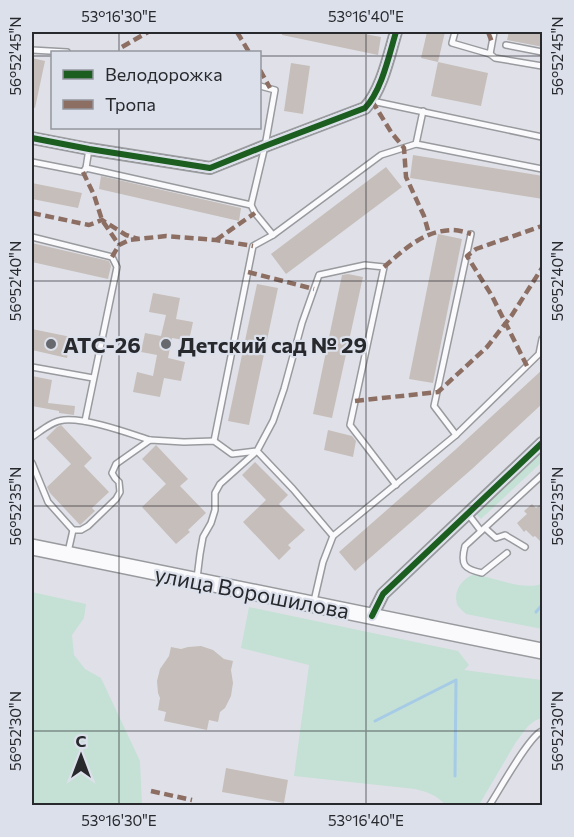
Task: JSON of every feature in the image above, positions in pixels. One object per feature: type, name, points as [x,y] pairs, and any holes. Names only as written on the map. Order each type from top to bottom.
[{"type":"main road","name":"улица Ворошилова","points":[[32,547],[543,651]]},
{"type":"street","points":[[32,138],[210,168],[365,108],[372,101],[396,32]]},
{"type":"street","points":[[372,616],[383,594],[543,443]]},
{"type":"lane","points":[[454,32],[452,43],[490,54],[495,58],[543,66]]},
{"type":"lane","points":[[490,54],[494,32]]},
{"type":"lane","points":[[506,45],[543,52]]},
{"type":"lane","points":[[32,50],[51,51]]},
{"type":"lane","points":[[261,86],[275,90],[251,205],[273,235]]},
{"type":"lane","points":[[372,101],[543,137]]},
{"type":"lane","points":[[416,144],[423,111]]},
{"type":"lane","points":[[214,441],[253,246],[273,235],[381,155],[416,144],[543,169]]},
{"type":"lane","points":[[32,162],[83,172],[86,168],[89,149]]},
{"type":"lane","points":[[86,168],[251,205]]},
{"type":"lane","points":[[456,435],[434,406],[471,234]]},
{"type":"lane","points":[[32,237],[112,257],[117,267],[85,421]]},
{"type":"lane","points":[[196,581],[203,537],[212,523],[216,510],[215,493],[220,484],[257,451],[273,421],[302,322],[319,275],[365,265],[384,267],[350,426],[396,485]]},
{"type":"lane","points":[[313,604],[323,562],[333,536],[456,435],[541,355],[543,339]]},
{"type":"lane","points":[[32,367],[93,378]]},
{"type":"lane","points":[[32,437],[55,422],[85,421],[150,440],[214,441],[232,454],[257,451]]},
{"type":"lane","points":[[32,463],[48,502],[73,530],[81,530],[116,499],[120,492],[119,482],[112,473],[116,464],[150,440]]},
{"type":"lane","points":[[257,451],[333,536]]},
{"type":"lane","points":[[507,553],[482,573],[469,571],[463,564],[465,546],[543,475]]},
{"type":"lane","points":[[468,514],[496,538],[505,535],[525,547]]},
{"type":"lane","points":[[67,554],[73,530]]},
{"type":"lane","points":[[489,806],[528,744],[537,733],[543,731]]},
{"type":"green space","points":[[542,451],[542,462],[481,519],[476,514]]},
{"type":"green space","points":[[472,575],[524,586],[542,584],[542,629],[466,614],[458,606],[456,596],[464,580]]},
{"type":"green space","points":[[32,592],[86,604],[84,618],[72,635],[74,655],[85,669],[101,678],[140,761],[142,805],[32,805]]},
{"type":"green space","points":[[249,607],[458,651],[469,665],[464,670],[542,680],[542,718],[528,726],[516,742],[479,805],[445,805],[432,794],[415,789],[294,776],[309,665],[241,648]]},
{"type":"building","points":[[282,32],[354,32],[381,37],[378,55],[282,35]]},
{"type":"building","points":[[427,32],[445,32],[438,62],[421,58]]},
{"type":"building","points":[[509,32],[543,32],[543,47],[507,40]]},
{"type":"building","points":[[32,58],[45,61],[35,108],[32,107]]},
{"type":"building","points":[[438,62],[488,73],[481,106],[431,96]]},
{"type":"building","points":[[291,63],[310,66],[303,114],[284,111]]},
{"type":"building","points":[[413,155],[543,176],[543,199],[410,178]]},
{"type":"building","points":[[386,167],[402,187],[286,274],[271,254]]},
{"type":"building","points":[[101,176],[241,208],[239,221],[99,189]]},
{"type":"building","points":[[32,183],[82,193],[78,208],[32,199]]},
{"type":"building","points":[[438,234],[462,239],[433,383],[409,379]]},
{"type":"building","points":[[32,243],[109,261],[111,266],[108,279],[32,262]]},
{"type":"building","points":[[342,275],[363,277],[332,418],[313,414]]},
{"type":"building","points":[[257,284],[278,288],[249,425],[228,421]]},
{"type":"building","points":[[153,293],[180,298],[176,319],[193,322],[189,341],[172,338],[168,358],[185,362],[181,381],[164,378],[160,397],[133,392],[137,372],[153,376],[157,355],[141,352],[145,333],[161,336],[166,315],[149,312]]},
{"type":"building","name":"АТС-26","points":[[32,329],[71,337],[67,358],[32,350]]},
{"type":"building","points":[[543,369],[543,403],[472,469],[355,571],[339,552]]},
{"type":"building","points":[[32,376],[52,380],[48,403],[75,406],[74,415],[32,406]]},
{"type":"building","points":[[61,425],[92,458],[84,466],[109,492],[92,508],[95,511],[80,525],[47,487],[71,464],[46,438]]},
{"type":"building","points":[[328,430],[352,436],[356,441],[353,457],[324,450]]},
{"type":"building","points":[[156,445],[188,479],[180,486],[206,513],[176,544],[142,507],[166,484],[142,459]]},
{"type":"building","points":[[255,462],[288,495],[279,504],[305,530],[288,545],[291,548],[279,560],[243,522],[266,500],[242,475]]},
{"type":"building","points":[[543,502],[543,544],[526,530],[524,532],[517,523],[527,514],[524,511],[532,504],[536,508]]},
{"type":"building","points":[[201,646],[213,650],[224,659],[233,661],[231,696],[225,708],[220,712],[218,722],[209,720],[207,730],[164,721],[166,712],[158,710],[160,698],[157,681],[171,647],[181,649]]},
{"type":"building","points":[[226,768],[288,780],[284,803],[222,792]]},
{"type":"waterway","points":[[536,612],[542,605]]},
{"type":"waterway","points":[[375,721],[456,680],[455,776]]},
{"type":"marked path","points":[[122,47],[148,32]]},
{"type":"marked path","points":[[237,32],[248,51]]},
{"type":"marked path","points":[[488,32],[492,42]]},
{"type":"marked path","points":[[261,72],[270,88]]},
{"type":"marked path","points":[[372,101],[404,148],[406,177],[424,216],[429,234]]},
{"type":"marked path","points":[[83,172],[102,220],[119,245]]},
{"type":"marked path","points":[[32,213],[89,225],[102,220],[126,235],[138,239]]},
{"type":"marked path","points":[[216,240],[255,213]]},
{"type":"marked path","points":[[527,366],[492,296],[467,256],[476,249],[542,226]]},
{"type":"marked path","points":[[384,267],[423,237],[452,230],[471,234]]},
{"type":"marked path","points":[[112,257],[119,245],[129,240],[166,236],[253,246]]},
{"type":"marked path","points":[[355,401],[438,392],[487,347],[512,315],[542,268]]},
{"type":"marked path","points":[[248,272],[314,289]]},
{"type":"marked path","points":[[151,791],[192,800]]},
{"type":"cycle path","points":[[32,138],[210,168],[365,108],[376,92],[396,32]]},
{"type":"cycle path","points":[[372,616],[383,594],[542,443]]},
{"type":"place","name":"АТС-26","points":[[51,344]]},
{"type":"place","name":"Детский сад № 29","points":[[166,344]]}]
